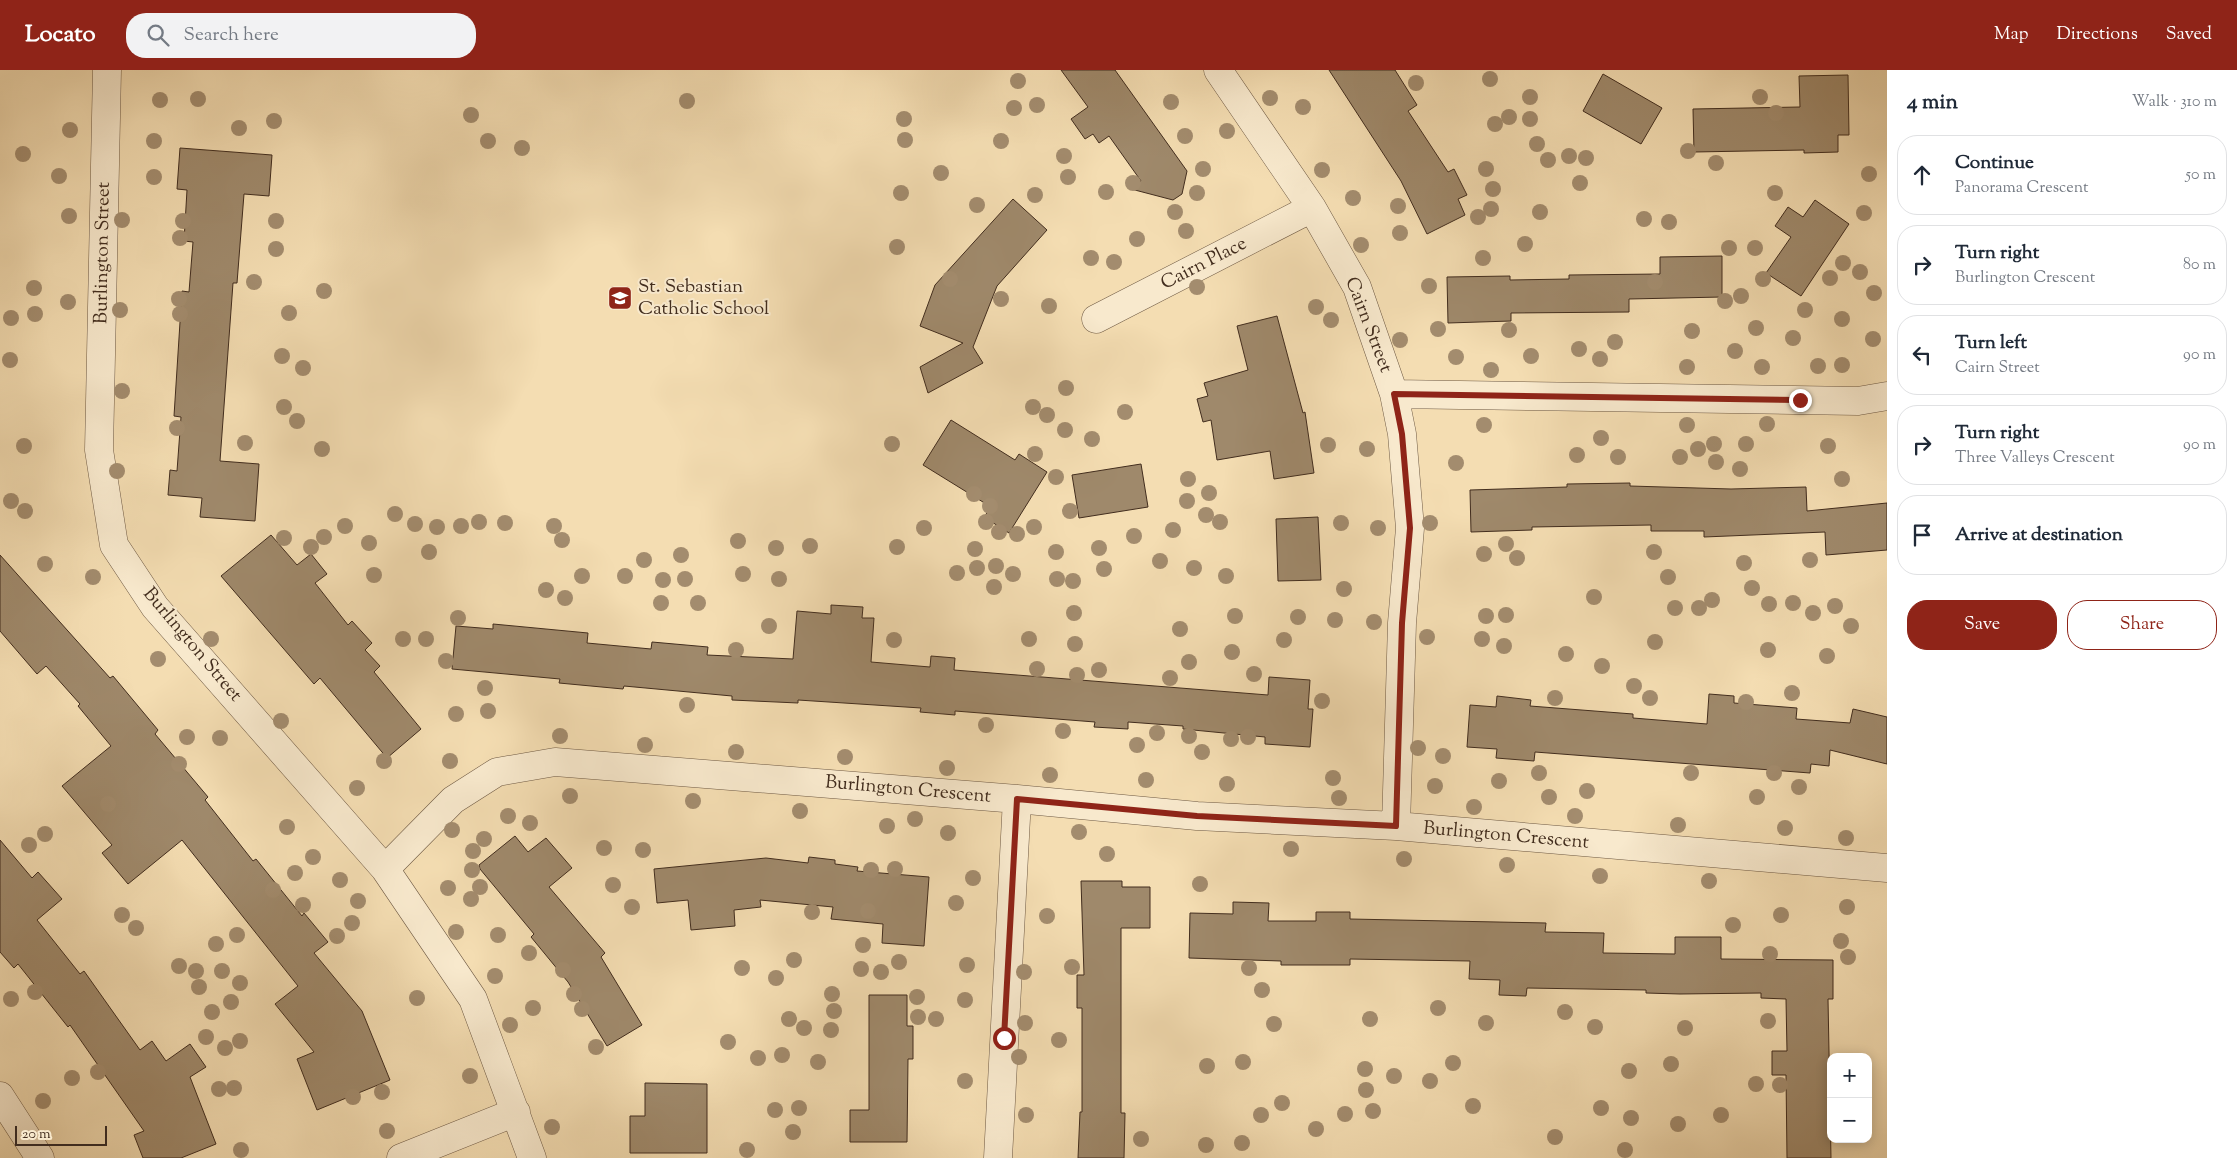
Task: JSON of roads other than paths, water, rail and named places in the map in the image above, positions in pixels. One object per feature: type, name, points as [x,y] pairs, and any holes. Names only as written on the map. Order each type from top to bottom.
[{"type":"street","name":"Burlington Street","points":[[107,70],[99,450],[114,545],[155,607],[385,869],[473,999],[532,1158]]},
{"type":"street","name":"Cairn Street","points":[[1218,70],[1312,208],[1357,287],[1394,394],[1402,434],[1410,528],[1402,623],[1396,826]]},
{"type":"street","name":"Cairn Place","points":[[1096,319],[1312,208]]},
{"type":"street","points":[[1394,394],[1858,401],[1887,396]]},
{"type":"street","name":"Burlington Crescent","points":[[385,869],[453,800],[482,781],[497,772],[555,762],[1017,799],[1197,816],[1396,826],[1887,868]]},
{"type":"street","points":[[998,1158],[1017,799]]},
{"type":"street","points":[[0,1096],[40,1158]]},
{"type":"street","points":[[401,1158],[516,1112]]},
{"type":"place","name":"St. Sebastian Catholic School","points":[[620,298]]}]
